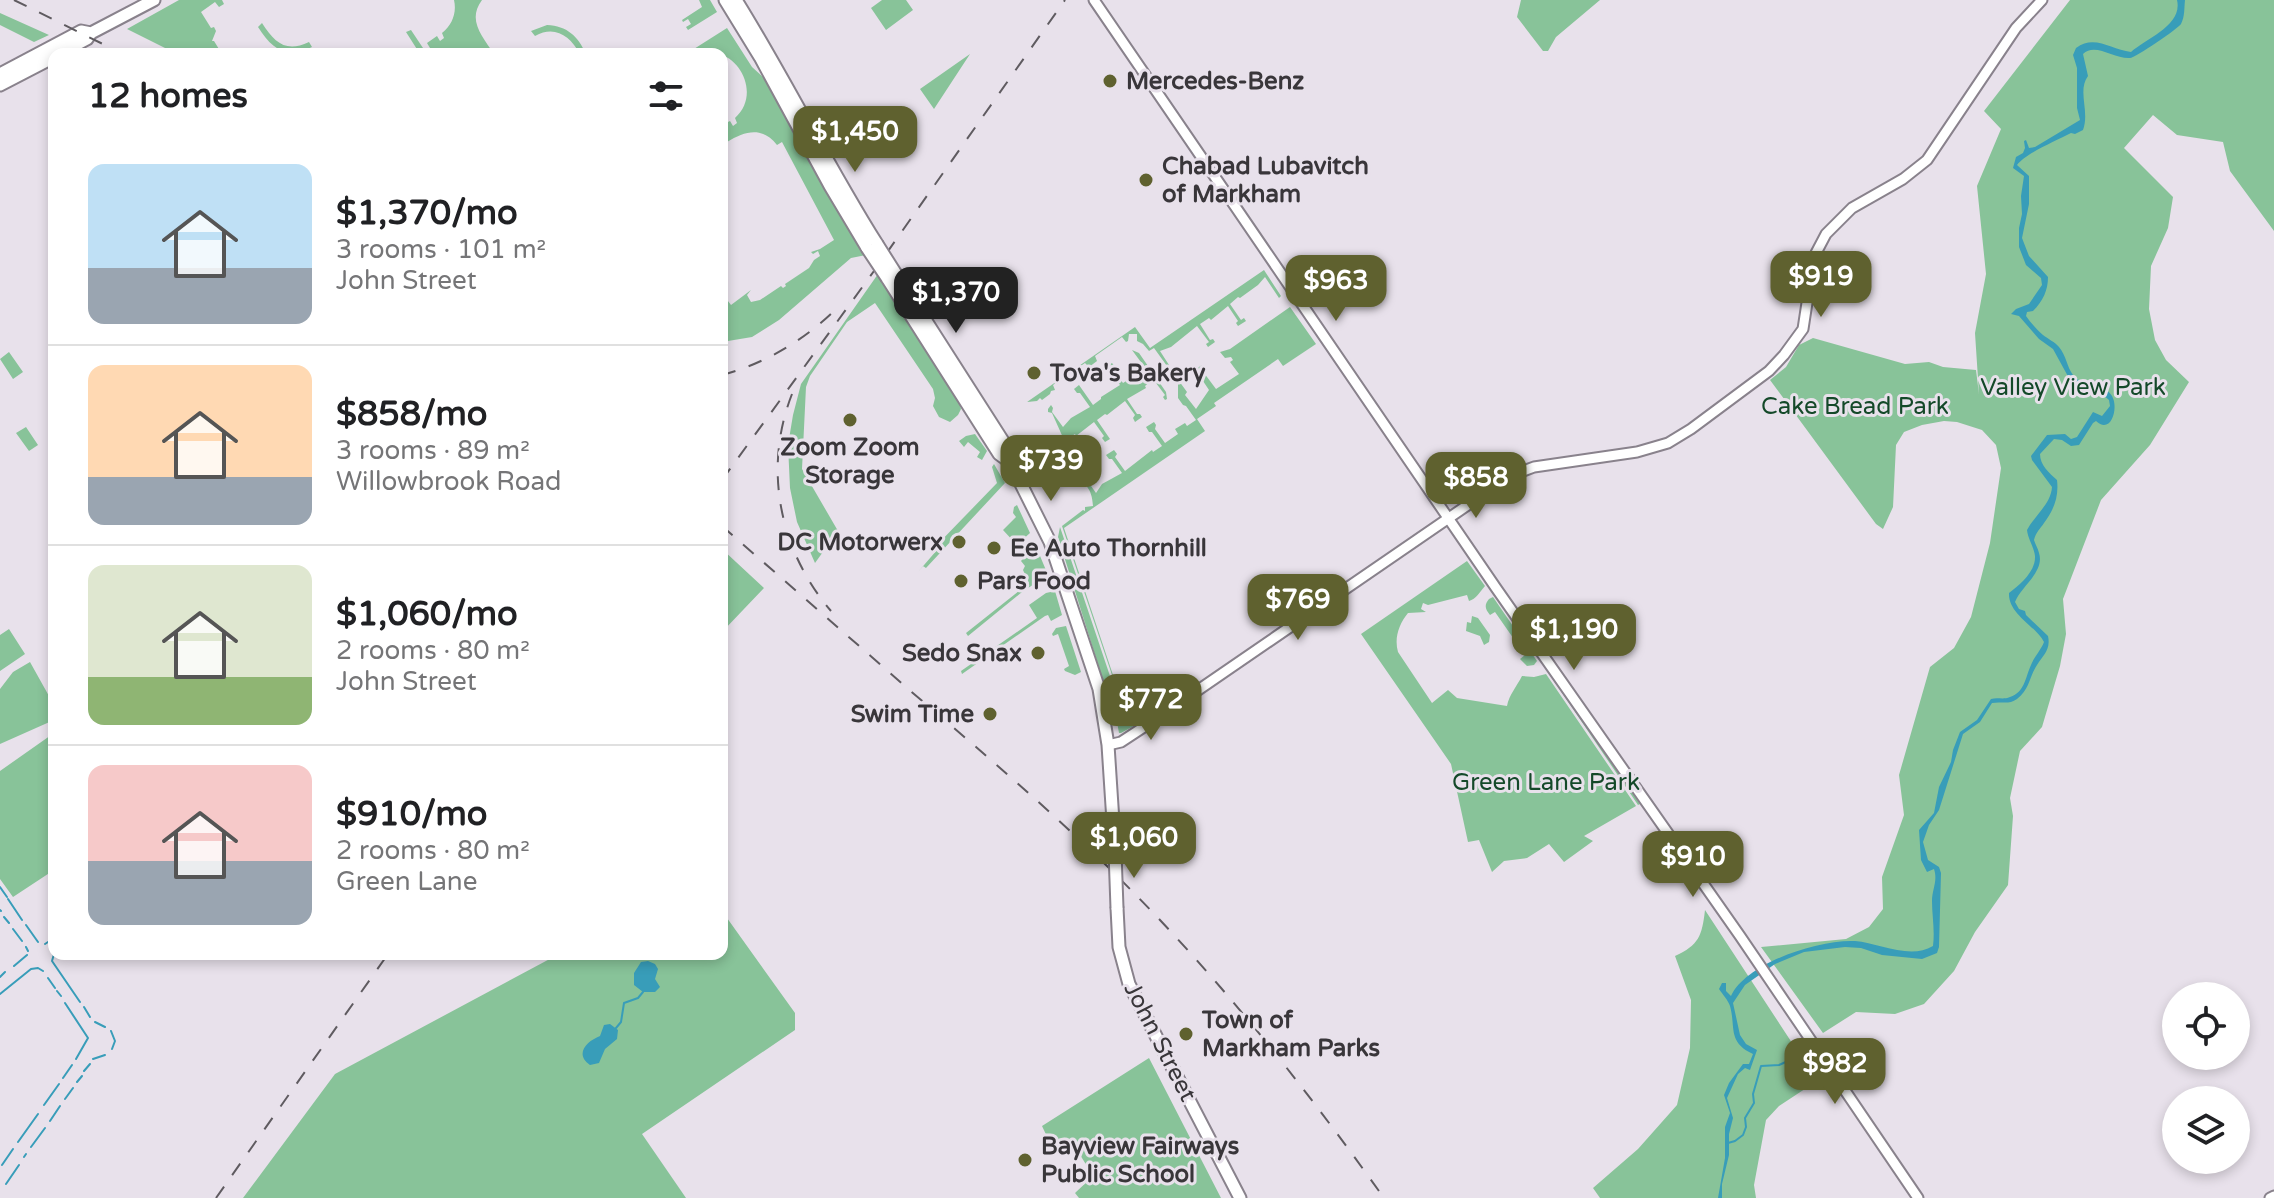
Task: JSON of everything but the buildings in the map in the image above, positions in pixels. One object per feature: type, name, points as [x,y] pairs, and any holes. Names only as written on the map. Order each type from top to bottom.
[{"type":"main road","points":[[70,48],[87,39],[91,33],[154,0]]},
{"type":"main road","name":"John Street","points":[[725,0],[760,57],[830,186],[1008,449],[1010,462],[1055,554],[1099,689],[1108,745],[1119,947],[1129,984],[1240,1198]]},
{"type":"main road","name":"John Street","points":[[736,0],[768,51],[872,246]]},
{"type":"main road","points":[[49,48],[81,31],[91,33]]},
{"type":"main road","points":[[0,74],[48,49]]},
{"type":"main road","points":[[0,85],[48,59]]},
{"type":"street","points":[[1094,0],[1918,1198]]},
{"type":"street","points":[[1108,745],[1121,742],[1510,476],[1534,467],[1637,452],[1668,443],[1769,371],[1803,329],[1816,253],[1826,234],[1852,208],[1903,179],[1927,160],[2016,28],[2042,0]]},
{"type":"green space","points":[[179,0],[222,0],[224,4],[219,7],[215,2],[201,12],[216,31],[212,41],[218,48],[165,48],[127,29]]},
{"type":"green space","points":[[454,0],[482,0],[476,21],[490,48],[430,48],[427,43],[437,36],[440,41],[444,38],[442,33],[451,22]]},
{"type":"green space","points":[[699,0],[710,0],[717,12],[688,30],[686,27],[691,24],[688,19],[682,20],[702,7]]},
{"type":"green space","points":[[882,0],[906,0],[913,10],[886,30],[871,8]]},
{"type":"green space","points":[[1521,0],[1600,0],[1556,37],[1548,51],[1543,51],[1517,17]]},
{"type":"green space","name":"Valley View Park","points":[[2070,0],[2274,0],[2274,231],[2230,171],[2223,142],[2177,135],[2153,115],[2124,148],[2173,197],[2168,228],[2151,266],[2149,309],[2155,340],[2166,360],[2189,382],[2150,445],[2101,500],[2063,599],[2066,634],[2060,666],[2042,727],[2020,751],[2010,798],[2013,816],[2008,885],[1975,932],[1954,971],[1924,1004],[1895,1014],[1856,1012],[1823,1033],[1761,947],[1846,939],[1869,927],[1883,909],[1882,877],[1904,815],[1899,775],[1930,667],[1954,648],[1971,617],[1990,543],[2001,468],[1996,445],[1982,430],[1944,421],[1904,432],[1896,445],[1893,507],[1883,529],[1876,524],[1770,380],[1786,367],[1799,345],[1813,338],[1905,364],[1929,362],[1943,367],[1976,370],[1979,394],[1975,333],[1986,274],[1977,186],[2001,129],[1984,111]]},
{"type":"green space","points":[[0,13],[49,35],[34,42],[0,25]]},
{"type":"green space","points":[[262,23],[277,41],[287,46],[309,42],[312,47],[277,48],[258,27]]},
{"type":"green space","points":[[547,25],[560,27],[571,33],[582,48],[576,48],[567,37],[555,32],[535,36],[531,31]]},
{"type":"green space","points":[[727,28],[752,67],[763,77],[866,255],[851,258],[779,320],[752,337],[728,341],[728,301],[731,305],[751,290],[747,295],[751,302],[760,300],[781,286],[783,288],[820,256],[818,251],[811,252],[834,240],[782,142],[777,145],[765,135],[753,132],[728,141],[728,122],[733,126],[737,123],[735,118],[746,100],[745,80],[728,58],[728,48],[695,48]]},
{"type":"green space","points":[[411,30],[423,48],[416,48],[406,32]]},
{"type":"green space","points":[[970,54],[934,109],[920,89]]},
{"type":"green space","points":[[1264,270],[1281,296],[1279,298],[1265,277],[1230,304],[1241,320],[1244,318],[1246,321],[1238,326],[1228,306],[1211,320],[1209,318],[1200,324],[1210,340],[1215,342],[1208,347],[1206,344],[1209,342],[1197,326],[1171,347],[1160,351],[1167,366],[1154,348],[1149,351],[1137,341],[1137,334],[1129,334],[1128,341],[1122,337],[1095,356],[1097,361],[1089,367],[1085,363],[1053,385],[1055,390],[1042,400],[1027,402],[1135,327],[1150,348]]},
{"type":"green space","points":[[878,274],[959,400],[961,409],[950,422],[939,417],[933,406],[933,389],[875,303],[847,322],[810,376],[806,387],[802,469],[838,531],[815,563],[797,522],[790,488],[788,445],[793,415],[801,384]]},
{"type":"green space","points":[[1290,307],[1316,344],[1283,366],[1278,359],[1214,403],[1216,406],[1197,419],[1205,431],[1064,528],[1115,681],[1112,692],[1112,675],[1062,526],[1085,511],[1085,507],[1093,506],[1091,494],[1080,474],[1083,471],[1096,493],[1102,484],[1122,473],[1106,455],[1114,450],[1125,471],[1162,446],[1146,427],[1154,422],[1165,443],[1178,434],[1175,429],[1196,420],[1178,398],[1178,382],[1196,409],[1209,390],[1193,371],[1202,365],[1216,389],[1239,374],[1230,362],[1233,360],[1231,357],[1225,358],[1220,352],[1230,349]]},
{"type":"green space","points":[[1132,350],[1139,353],[1166,392],[1167,399],[1153,379],[1146,388],[1127,399],[1142,417],[1135,422],[1135,415],[1125,401],[1097,420],[1110,439],[1105,442],[1094,422],[1076,436],[1065,440],[1079,460],[1073,460],[1048,409],[1051,405],[1052,412],[1063,427],[1071,418],[1090,407],[1074,389],[1079,385],[1093,405],[1120,385],[1105,368],[1112,363],[1115,367],[1113,370],[1123,383],[1146,369]]},
{"type":"green space","points":[[9,352],[23,372],[13,379],[0,359]]},
{"type":"green space","points":[[26,427],[38,445],[29,451],[16,433]]},
{"type":"green space","points":[[975,434],[987,451],[982,460],[977,457],[980,452],[968,442],[964,447],[959,441]]},
{"type":"green space","points":[[994,464],[1005,483],[926,568],[923,566],[937,550],[935,547],[997,483],[992,467]]},
{"type":"green space","points":[[1017,505],[1030,533],[1015,543],[1003,530],[1016,517],[1013,513]]},
{"type":"green space","points":[[1060,527],[1110,676],[1110,693],[1107,693],[1058,537]]},
{"type":"green space","points":[[1035,544],[1048,575],[968,636],[966,633],[1029,583],[1021,561]]},
{"type":"green space","points":[[728,555],[764,588],[728,626]]},
{"type":"green space","name":"Green Lane Park","points":[[1467,561],[1485,586],[1469,601],[1467,595],[1428,605],[1423,603],[1421,609],[1426,612],[1408,613],[1398,631],[1398,652],[1432,703],[1448,690],[1457,698],[1507,706],[1522,676],[1546,674],[1636,806],[1584,836],[1593,841],[1564,862],[1549,844],[1527,858],[1504,861],[1492,872],[1479,840],[1468,842],[1451,764],[1361,634]]},
{"type":"green space","points":[[1055,591],[1062,615],[1051,621],[1048,615],[1045,616],[962,674],[961,671],[1037,618],[1029,605],[1046,593]]},
{"type":"green space","points":[[1493,597],[1537,661],[1534,665],[1527,666],[1520,659],[1525,655],[1495,612],[1490,615],[1487,611],[1486,603]]},
{"type":"green space","points":[[1472,616],[1478,618],[1490,635],[1489,642],[1484,645],[1480,636],[1466,631],[1467,622],[1471,623]]},
{"type":"green space","points":[[1066,626],[1081,672],[1075,675],[1065,671],[1069,666],[1058,634],[1052,634],[1056,628]]},
{"type":"green space","points":[[9,629],[25,654],[0,671],[0,635]]},
{"type":"green space","points":[[30,662],[48,694],[48,723],[0,744],[0,689],[13,672]]},
{"type":"green space","points":[[1548,672],[1551,673],[1640,804],[1638,805]]},
{"type":"green space","points":[[1121,695],[1123,722],[1128,724],[1146,711],[1150,717],[1119,733],[1113,700]]},
{"type":"green space","points":[[48,737],[48,874],[13,897],[0,879],[0,771]]},
{"type":"green space","points":[[1705,910],[1817,1081],[1779,1106],[1766,1120],[1754,1185],[1756,1198],[1600,1198],[1593,1188],[1638,1149],[1677,1105],[1690,1048],[1691,1000],[1675,956],[1698,939]]},
{"type":"green space","points":[[728,919],[795,1013],[795,1030],[642,1134],[686,1198],[243,1198],[335,1074],[548,960],[728,960]]},
{"type":"green space","points":[[1149,1058],[1221,1198],[1079,1198],[1075,1193],[1093,1176],[1071,1140],[1050,1143],[1042,1126]]},
{"type":"water","points":[[2177,0],[2185,0],[2181,24],[2140,53],[2130,58],[2099,50],[2083,54],[2088,76],[2084,88],[2083,130],[2042,148],[2017,165],[2029,176],[2029,204],[2022,238],[2029,256],[2048,277],[2042,299],[2026,316],[2059,347],[2077,379],[2104,389],[2112,396],[2115,407],[2110,422],[2106,425],[2096,421],[2093,423],[2079,445],[2071,446],[2054,439],[2040,454],[2043,465],[2057,480],[2056,497],[2051,513],[2034,540],[2039,553],[2039,566],[2015,602],[2048,636],[2048,645],[2021,695],[2011,702],[1992,703],[1980,722],[1963,734],[1939,810],[1929,825],[1923,842],[1928,860],[1939,867],[1941,873],[1937,953],[1922,959],[1845,947],[1804,952],[1775,964],[1745,985],[1733,1003],[1740,1035],[1746,1044],[1757,1050],[1750,1070],[1745,1068],[1738,1074],[1727,1098],[1733,1118],[1722,1198],[1718,1198],[1725,1158],[1725,1127],[1730,1113],[1724,1095],[1729,1083],[1743,1064],[1749,1064],[1753,1054],[1736,1039],[1730,1006],[1719,989],[1722,983],[1726,983],[1726,991],[1731,996],[1739,984],[1767,964],[1804,949],[1840,941],[1864,942],[1905,951],[1933,946],[1935,873],[1934,869],[1927,872],[1921,860],[1919,830],[1934,813],[1939,787],[1960,732],[1977,720],[1991,699],[2007,698],[2019,692],[2044,642],[2017,613],[2009,593],[2033,567],[2035,556],[2027,530],[2046,504],[2052,487],[2031,456],[2047,435],[2077,437],[2093,412],[2102,416],[2110,406],[2109,400],[2102,394],[2088,393],[2076,386],[2053,349],[2039,339],[2019,316],[2011,314],[2029,304],[2042,285],[2041,278],[2026,265],[2019,247],[2024,176],[2013,168],[2016,157],[2023,153],[2024,141],[2029,148],[2035,147],[2080,120],[2077,68],[2073,55],[2076,48],[2090,42],[2131,52],[2169,24],[2175,17]]},
{"type":"water","points":[[648,961],[658,969],[655,979],[660,987],[655,992],[643,992],[634,985],[634,973],[641,962]]},
{"type":"water","points":[[610,1024],[618,1030],[617,1039],[605,1049],[599,1063],[590,1065],[583,1057],[584,1048],[600,1036],[604,1025]]},
{"type":"waterway","points":[[0,887],[7,897]]},
{"type":"waterway","points":[[8,899],[22,920]]},
{"type":"waterway","points":[[4,917],[9,923]]},
{"type":"waterway","points":[[26,925],[38,942]]},
{"type":"waterway","points":[[13,929],[22,941]]},
{"type":"waterway","points":[[26,947],[28,951]]},
{"type":"waterway","points":[[14,966],[27,955]]},
{"type":"waterway","points":[[52,960],[80,1002]]},
{"type":"waterway","points":[[0,994],[31,969],[43,971]]},
{"type":"waterway","points":[[0,977],[5,972]]},
{"type":"waterway","points":[[48,978],[55,988]]},
{"type":"waterway","points":[[57,991],[61,996]]},
{"type":"waterway","points":[[616,1028],[621,1022],[624,1003],[638,998],[643,992]]},
{"type":"waterway","points":[[65,1003],[88,1038],[76,1059]]},
{"type":"waterway","points":[[84,1007],[90,1017]]},
{"type":"waterway","points":[[95,1022],[105,1027]]},
{"type":"waterway","points":[[111,1031],[115,1041],[112,1049]]},
{"type":"waterway","points":[[93,1059],[105,1055]]},
{"type":"waterway","points":[[1728,1143],[1743,1135],[1745,1118],[1754,1103],[1753,1094],[1761,1066],[1788,1061]]},
{"type":"waterway","points":[[84,1071],[90,1064]]},
{"type":"waterway","points":[[63,1078],[72,1065]]},
{"type":"waterway","points":[[77,1082],[82,1076]]},
{"type":"waterway","points":[[44,1105],[59,1084]]},
{"type":"waterway","points":[[65,1099],[73,1088]]},
{"type":"waterway","points":[[50,1121],[60,1106]]},
{"type":"waterway","points":[[18,1142],[38,1114]]},
{"type":"waterway","points":[[31,1147],[45,1128]]},
{"type":"waterway","points":[[2,1165],[13,1149]]},
{"type":"waterway","points":[[6,1184],[19,1165]]},
{"type":"railway","points":[[14,0],[111,48]]},
{"type":"railway","points":[[728,472],[1065,0]]},
{"type":"railway","points":[[728,373],[786,348],[840,305]]},
{"type":"railway","points":[[792,394],[783,422],[779,451],[781,507],[799,562],[831,611]]},
{"type":"railway","points":[[728,531],[1024,789],[1130,889],[1263,1038],[1384,1198]]},
{"type":"railway","points":[[216,1198],[384,960]]},
{"type":"place","name":"Mercedes-Benz","points":[[1110,81]]},
{"type":"place","name":"Chabad Lubavitch of Markham","points":[[1146,180]]},
{"type":"place","name":"Tova's Bakery","points":[[1034,373]]},
{"type":"place","name":"Zoom Zoom Storage","points":[[850,420]]},
{"type":"place","name":"DC Motorwerx","points":[[959,542]]},
{"type":"place","name":"Ee Auto Thornhill","points":[[994,548]]},
{"type":"place","name":"Pars Food","points":[[961,581]]},
{"type":"place","name":"Sedo Snax","points":[[1038,653]]},
{"type":"place","name":"Swim Time","points":[[990,714]]},
{"type":"place","name":"Town of Markham Parks","points":[[1186,1034]]},
{"type":"place","name":"Bayview Fairways Public School","points":[[1025,1160]]},
{"type":"park label","name":"Cake Bread Park","points":[[1855,406]]}]
